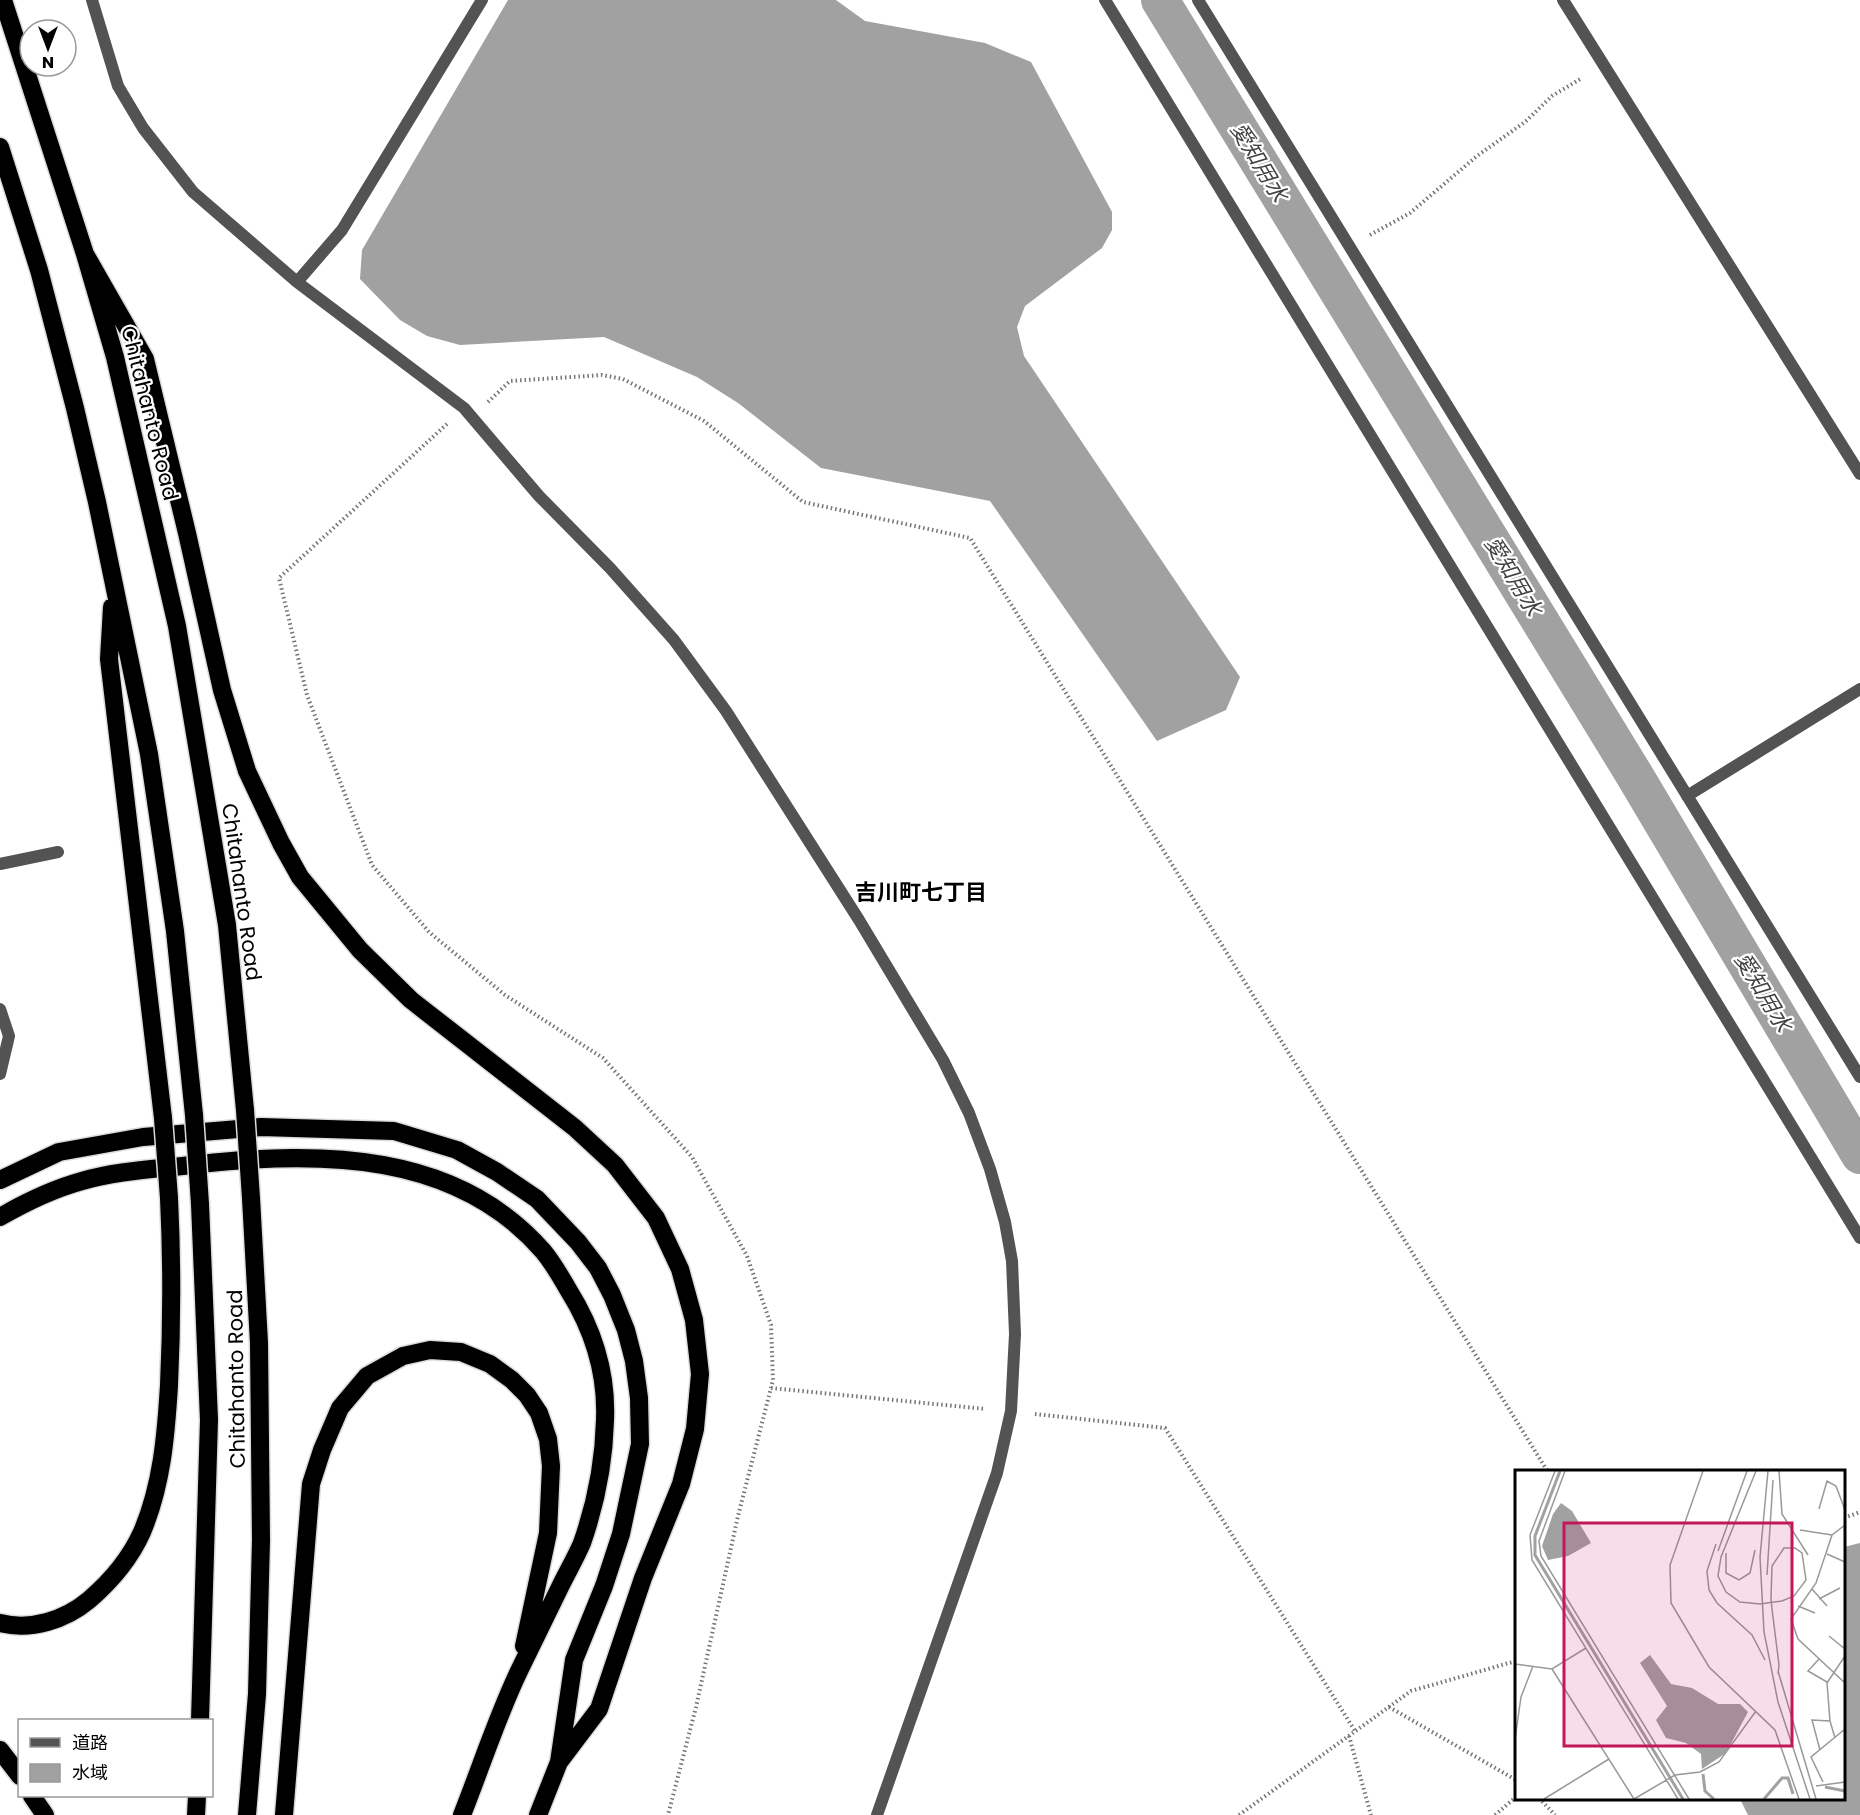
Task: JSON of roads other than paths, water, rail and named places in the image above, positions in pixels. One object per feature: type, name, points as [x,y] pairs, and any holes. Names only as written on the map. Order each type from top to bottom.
[{"type":"highway","name":"Chitahanto Road","points":[[3,0],[85,254],[115,357],[177,626],[227,925],[245,1110],[259,1343],[261,1540],[257,1694],[247,1815]]},
{"type":"highway","name":"Chitahanto Road","points":[[0,147],[39,270],[97,502],[149,754],[175,931],[194,1115],[210,1420],[200,1719]]},
{"type":"highway","points":[[85,254],[145,359],[225,700],[247,771],[300,877],[360,950],[411,1000],[575,1128],[615,1165],[656,1218],[680,1269],[694,1320],[700,1374],[695,1429],[681,1484],[644,1578],[599,1709],[559,1762]]},
{"type":"highway","points":[[0,1623],[7,1625],[43,1624],[62,1618],[82,1606],[104,1587],[125,1562],[142,1532],[153,1500],[162,1463],[167,1419],[173,1276],[169,1198],[163,1118],[109,658],[113,584]]},
{"type":"highway","points":[[0,1180],[59,1152],[142,1137],[261,1127],[393,1131],[458,1150],[497,1172],[537,1198],[578,1242],[598,1268],[626,1330],[634,1361],[639,1398],[640,1444],[621,1534],[604,1586],[574,1660],[559,1762],[538,1815]]},
{"type":"highway","points":[[0,1217],[33,1198],[82,1181],[144,1170],[260,1158],[317,1158],[379,1164],[422,1173],[457,1187],[486,1202],[543,1251],[584,1315],[597,1347],[603,1383],[605,1418],[602,1458],[596,1499],[581,1545],[518,1675],[462,1815]]},
{"type":"highway","points":[[284,1815],[311,1484],[322,1450],[340,1408],[368,1376],[403,1356],[430,1350],[461,1352],[490,1364],[512,1380],[527,1395],[539,1413],[545,1430],[551,1466],[548,1533],[518,1675]]},
{"type":"highway","points":[[0,1750],[18,1773]]},
{"type":"highway","points":[[33,1797],[45,1815]]},
{"type":"highway","points":[[196,1815],[197,1797]]},
{"type":"street","points":[[92,0],[118,86],[143,128],[193,192],[297,282],[464,408],[539,496],[610,568],[675,640],[726,711],[859,921],[943,1060],[969,1113],[990,1169],[1005,1222],[1012,1261],[1015,1322],[1011,1411],[997,1473],[877,1815]]},
{"type":"street","points":[[297,282],[342,230],[482,0]]},
{"type":"street","points":[[1105,0],[1860,1238]]},
{"type":"street","points":[[1198,0],[1860,1077]]},
{"type":"street","points":[[1563,0],[1860,474]]},
{"type":"street","points":[[1687,796],[1860,689]]},
{"type":"street","points":[[0,864],[58,852]]},
{"type":"street","points":[[0,1009],[9,1036],[0,1074]]},
{"type":"water","points":[[508,0],[836,0],[865,21],[985,43],[1031,62],[1112,212],[1112,230],[1102,248],[1025,306],[1017,327],[1024,356],[1240,677],[1226,710],[1157,741],[990,501],[821,468],[738,403],[697,377],[604,337],[460,345],[427,336],[400,320],[360,279],[362,250]]},
{"type":"water","points":[[1860,1543],[1860,1815],[1748,1815],[1740,1800],[1845,1800],[1845,1547]]},
{"type":"waterway","name":"愛知用水","points":[[1160,0],[1635,776],[1860,1155]]},
{"type":"district","name":"吉川町七丁目","points":[[921,892]]}]
